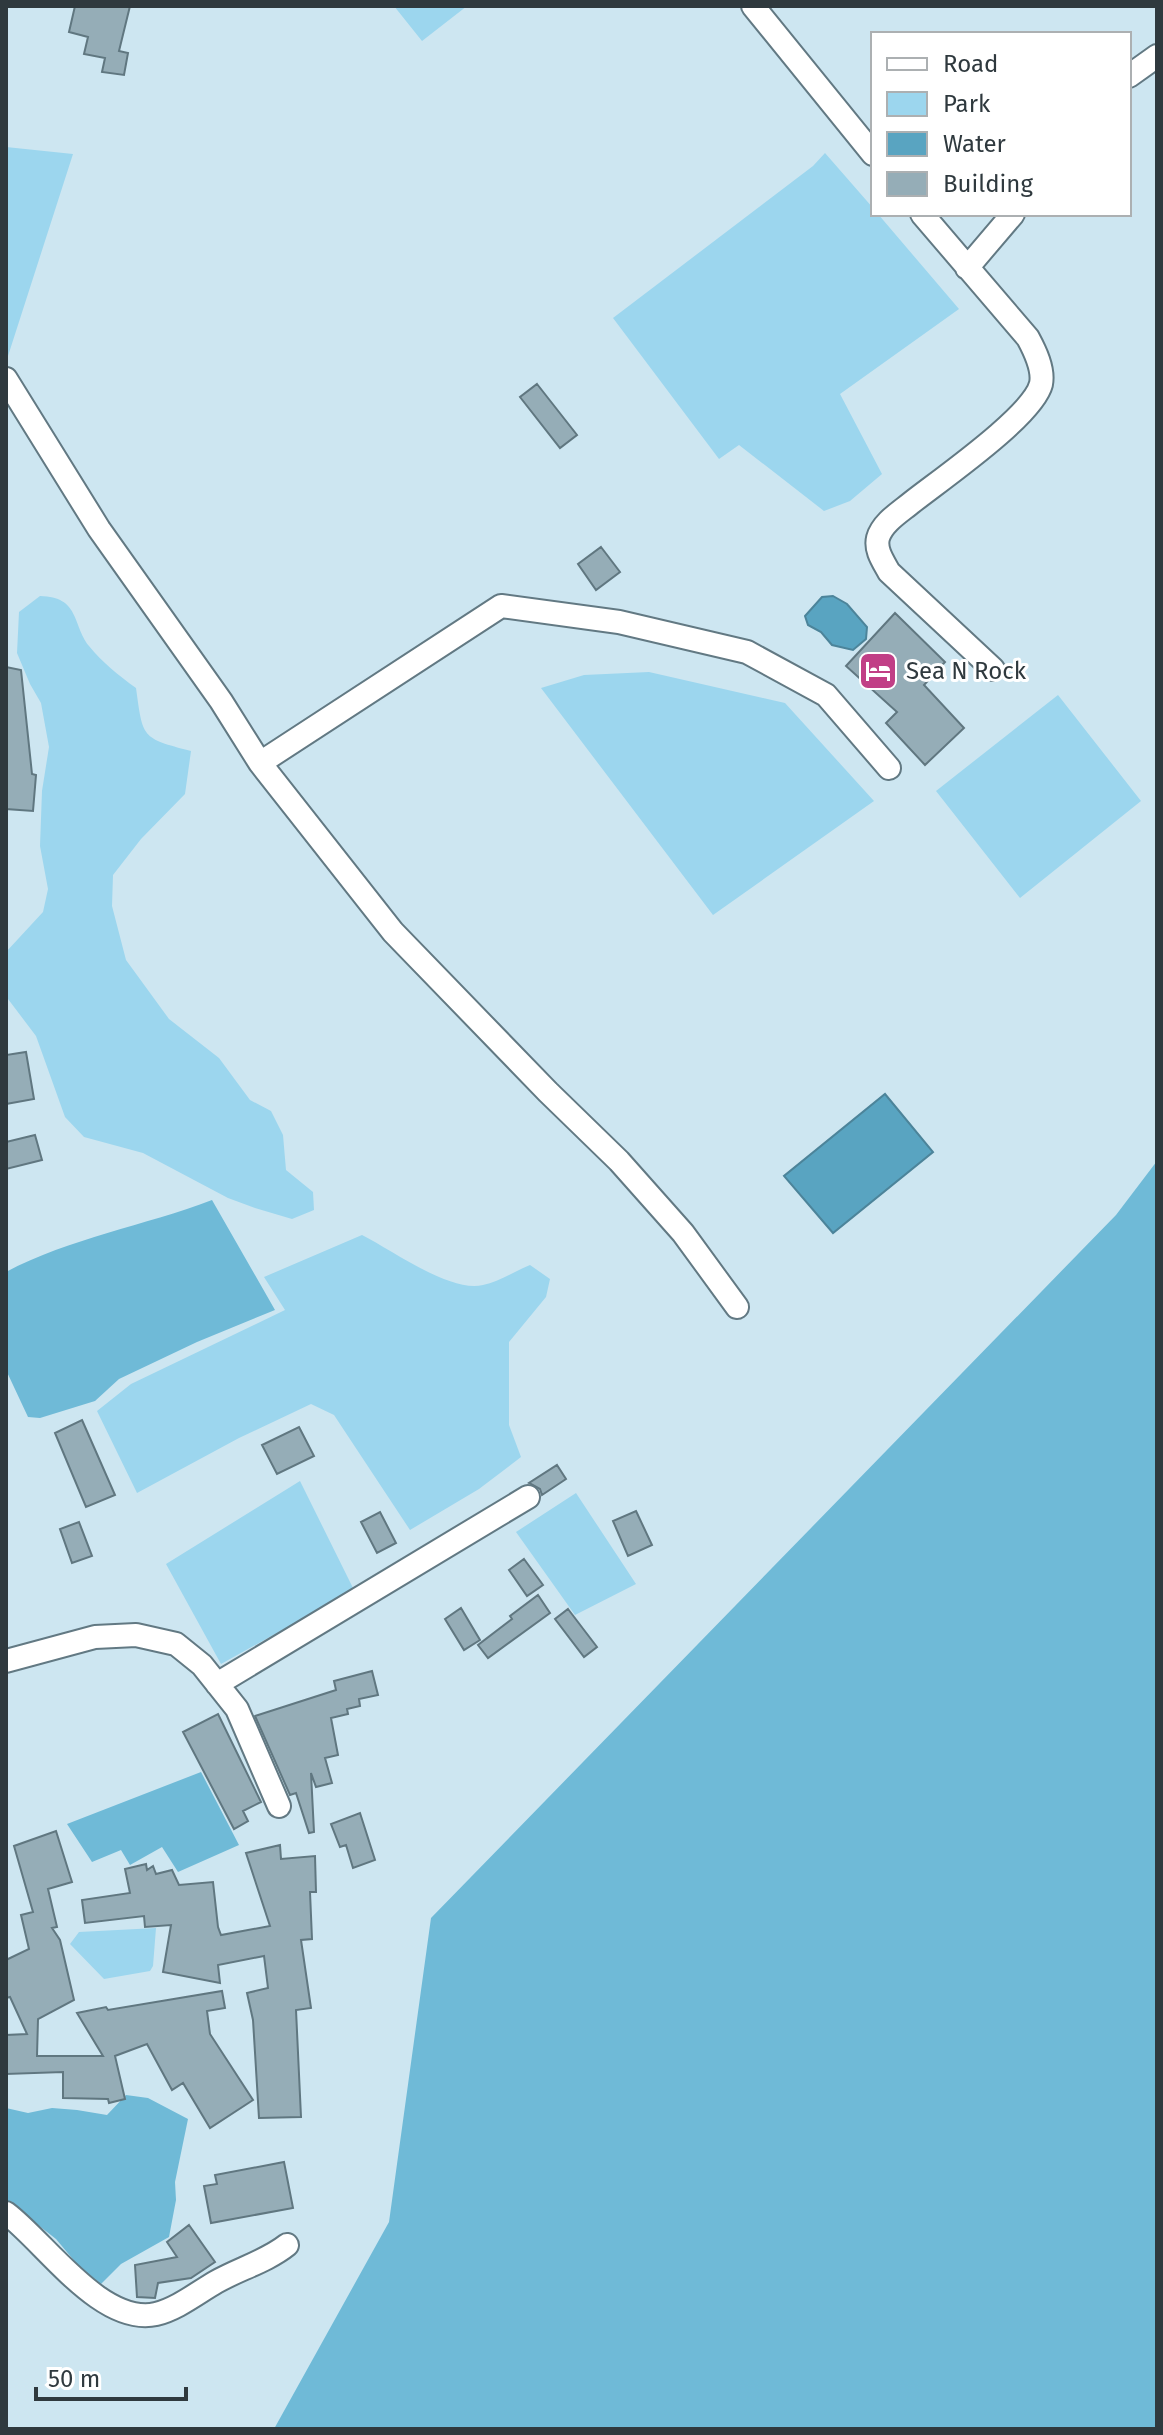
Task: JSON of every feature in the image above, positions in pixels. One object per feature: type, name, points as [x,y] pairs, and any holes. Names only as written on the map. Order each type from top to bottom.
[{"type":"street","points":[[753,6],[871,152]]},
{"type":"street","points":[[1131,75],[1157,56]]},
{"type":"street","points":[[924,216],[1028,338],[1036,352],[1042,382],[1034,400],[990,440],[895,516],[881,531],[877,541],[879,554],[889,572],[993,669]]},
{"type":"street","points":[[967,268],[1011,216]]},
{"type":"street","points":[[6,379],[99,529],[221,701],[260,763],[393,932],[619,1161],[683,1233],[737,1307]]},
{"type":"street","points":[[260,763],[501,606],[619,622],[747,652],[826,695],[889,768]]},
{"type":"street","points":[[217,1684],[528,1497]]},
{"type":"street","points":[[6,1661],[95,1637],[136,1635],[176,1644],[202,1665],[237,1709],[279,1806]]},
{"type":"street","points":[[6,2213],[83,2285],[117,2309],[137,2315],[155,2314],[173,2308],[230,2274],[274,2255],[287,2245]]},
{"type":"green space","points":[[394,6],[467,6],[422,41]]},
{"type":"green space","points":[[6,147],[73,154],[8,356],[6,352]]},
{"type":"green space","points":[[825,153],[871,206],[871,216],[880,216],[959,309],[840,394],[882,474],[850,501],[824,511],[739,445],[719,459],[613,318],[813,166]]},
{"type":"green space","points":[[40,596],[62,601],[69,606],[89,646],[136,688],[147,733],[162,743],[191,751],[185,794],[141,839],[113,875],[112,906],[126,960],[169,1019],[219,1058],[250,1100],[271,1111],[283,1135],[286,1170],[313,1192],[314,1210],[292,1219],[255,1208],[228,1198],[143,1153],[84,1137],[65,1117],[36,1036],[8,999],[6,952],[43,912],[48,889],[40,846],[42,791],[49,747],[41,703],[17,653],[19,612]]},
{"type":"green space","points":[[649,672],[785,703],[874,801],[713,915],[541,688],[584,675]]},
{"type":"green space","points":[[1058,695],[1141,801],[1020,898],[936,791]]},
{"type":"green space","points":[[362,1235],[421,1269],[454,1283],[483,1285],[530,1265],[550,1279],[546,1297],[509,1342],[509,1425],[521,1457],[479,1489],[410,1530],[334,1415],[311,1404],[239,1438],[137,1493],[97,1411],[131,1384],[285,1310],[264,1277]]},
{"type":"green space","points":[[300,1481],[354,1590],[221,1664],[166,1564]]},
{"type":"green space","points":[[576,1493],[636,1584],[575,1615],[516,1532]]},
{"type":"green space","points":[[156,1928],[150,1971],[104,1979],[70,1944],[79,1932]]},
{"type":"shaded area","points":[[1157,1161],[1157,2429],[274,2429],[389,2222],[431,1918],[1116,1215]]},
{"type":"shaded area","points":[[212,1200],[275,1310],[119,1379],[95,1401],[40,1418],[28,1417],[6,1370],[6,1272],[81,1241]]},
{"type":"shaded area","points":[[201,1772],[239,1845],[178,1872],[162,1847],[130,1865],[121,1850],[92,1862],[67,1824]]},
{"type":"shaded area","points":[[126,2095],[148,2098],[188,2119],[175,2182],[176,2200],[169,2237],[121,2264],[97,2288],[56,2239],[6,2200],[6,2108],[28,2113],[52,2108],[107,2115]]},
{"type":"water","points":[[833,596],[847,604],[867,627],[866,639],[853,650],[832,645],[821,632],[808,625],[805,616],[822,597]]},
{"type":"water","points":[[885,1094],[933,1152],[833,1233],[784,1176]]},
{"type":"building","points":[[75,6],[130,6],[119,51],[128,53],[124,75],[102,72],[105,58],[84,54],[88,37],[69,32]]},
{"type":"building","points":[[537,384],[577,435],[560,448],[520,397]]},
{"type":"building","points":[[601,547],[620,572],[596,590],[578,564]]},
{"type":"building","points":[[895,613],[945,662],[924,685],[964,728],[925,765],[886,723],[897,712],[846,666]]},
{"type":"building","points":[[6,667],[21,670],[32,774],[36,775],[33,811],[6,809]]},
{"type":"building","points":[[26,1052],[34,1099],[6,1104],[6,1055]]},
{"type":"building","points":[[35,1135],[42,1160],[6,1169],[6,1142]]},
{"type":"building","points":[[82,1420],[115,1495],[86,1507],[55,1433]]},
{"type":"building","points":[[299,1427],[314,1456],[277,1474],[262,1445]]},
{"type":"building","points":[[557,1465],[566,1479],[542,1495],[540,1489],[529,1483]]},
{"type":"building","points":[[636,1511],[652,1545],[628,1556],[613,1521]]},
{"type":"building","points":[[380,1512],[396,1543],[377,1553],[361,1522]]},
{"type":"building","points":[[79,1522],[92,1556],[72,1563],[60,1529]]},
{"type":"building","points":[[524,1559],[543,1585],[527,1596],[509,1570]]},
{"type":"building","points":[[538,1595],[550,1613],[488,1658],[478,1645]]},
{"type":"building","points":[[461,1608],[480,1640],[464,1650],[445,1619]]},
{"type":"building","points":[[568,1609],[597,1647],[584,1657],[555,1619]]},
{"type":"building","points":[[372,1671],[378,1695],[359,1699],[360,1706],[347,1709],[348,1714],[331,1718],[338,1755],[325,1758],[332,1783],[316,1787],[311,1773],[314,1832],[309,1833],[296,1793],[290,1795],[255,1716],[336,1690],[334,1681]]},
{"type":"building","points":[[218,1714],[261,1802],[243,1811],[248,1821],[234,1829],[183,1732]]},
{"type":"building","points":[[360,1813],[375,1860],[353,1868],[346,1845],[340,1847],[331,1824]]},
{"type":"building","points":[[56,1831],[72,1882],[48,1889],[57,1927],[52,1928],[60,1940],[74,2000],[38,2019],[37,2056],[103,2056],[77,2013],[222,1991],[225,2008],[207,2011],[210,2034],[253,2100],[210,2128],[183,2083],[172,2090],[147,2044],[115,2056],[125,2099],[109,2103],[108,2099],[63,2098],[63,2072],[6,2074],[6,2035],[27,2034],[10,1997],[6,1998],[6,1960],[29,1949],[21,1915],[33,1912],[14,1846]]},
{"type":"building","points":[[280,1845],[281,1859],[315,1856],[316,1892],[310,1892],[312,1939],[301,1940],[311,2008],[296,2010],[301,2117],[259,2118],[253,2020],[247,1993],[268,1988],[264,1956],[218,1965],[220,1983],[163,1972],[171,1925],[145,1927],[144,1916],[85,1923],[82,1900],[130,1893],[125,1869],[146,1864],[147,1870],[153,1866],[156,1874],[172,1870],[179,1885],[213,1882],[221,1935],[270,1926],[246,1853]]},
{"type":"building","points":[[284,2162],[293,2208],[211,2223],[204,2186],[217,2184],[215,2175]]},
{"type":"building","points":[[189,2225],[215,2262],[191,2278],[158,2283],[155,2298],[137,2297],[135,2265],[177,2257],[167,2242]]},
{"type":"place","name":"Sea N Rock","points":[[878,671]]}]
